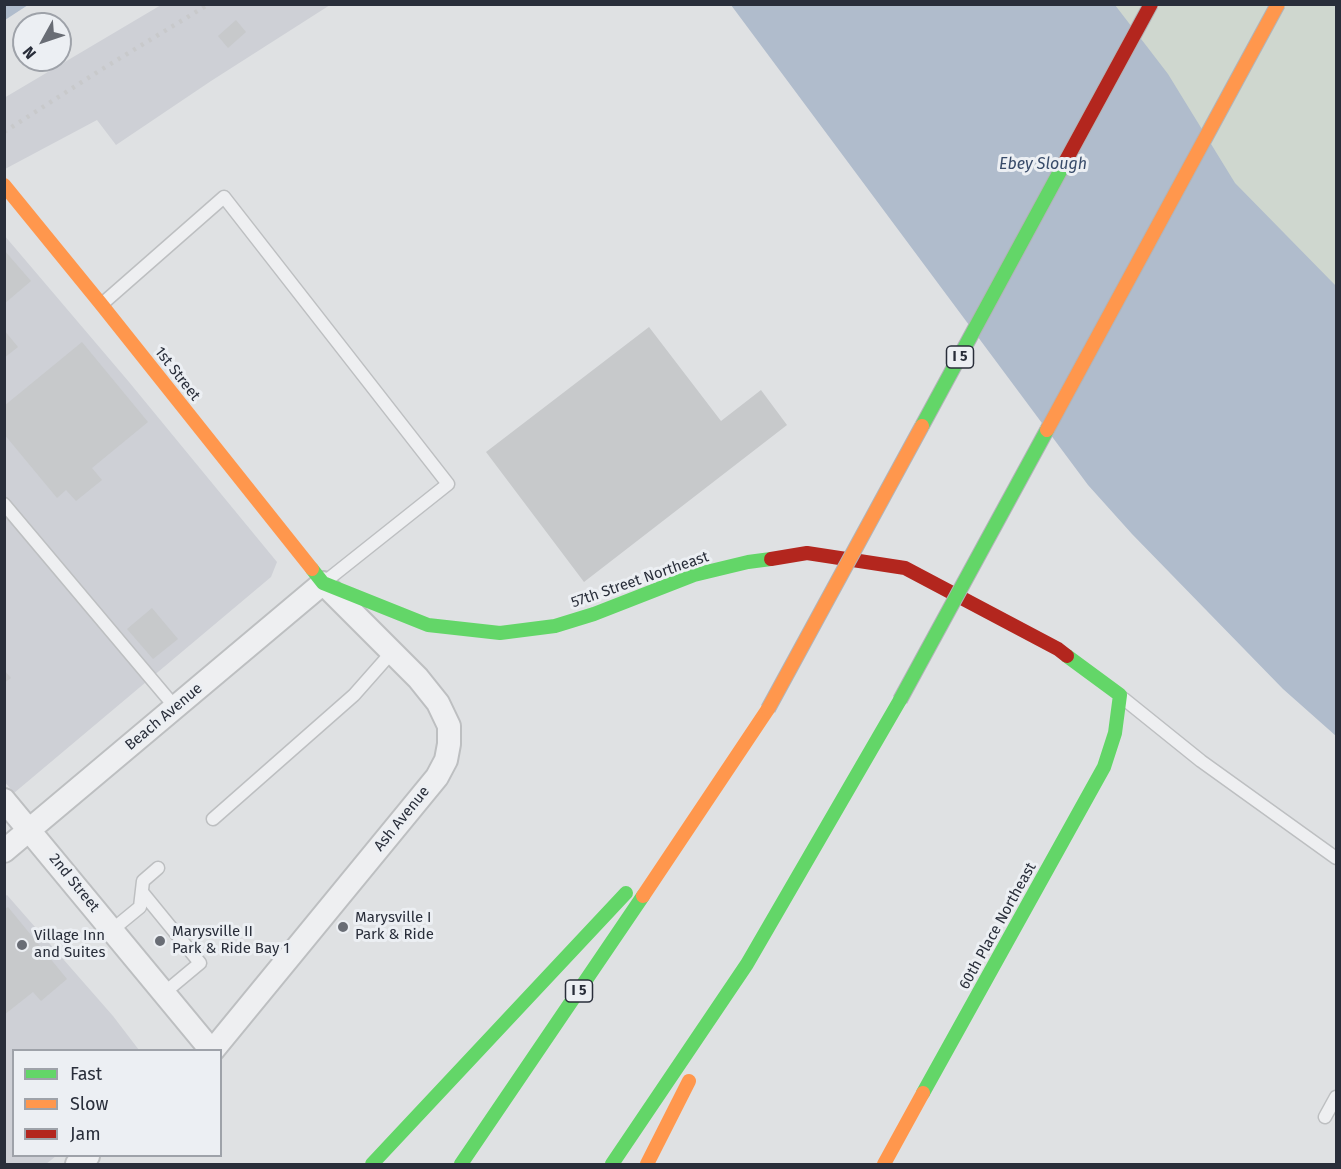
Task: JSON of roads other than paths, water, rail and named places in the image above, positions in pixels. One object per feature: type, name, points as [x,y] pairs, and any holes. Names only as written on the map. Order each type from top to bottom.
[{"type":"main road","name":"I 5","points":[[462,1164],[768,710],[1151,4]]},
{"type":"main road","points":[[647,1164],[747,964],[900,700],[1278,4]]},
{"type":"main road","name":"1st Street","points":[[4,185],[323,584]]},
{"type":"main road","name":"57th Street Northeast","points":[[323,584],[428,625],[500,633],[555,626],[594,614],[694,575],[748,562],[807,552],[905,568],[1058,649],[1120,695]]},
{"type":"main road","name":"60th Place Northeast","points":[[884,1164],[1104,767],[1115,733],[1120,695]]},
{"type":"main road","points":[[372,1164],[697,817]]},
{"type":"main road","points":[[612,1164],[747,964]]},
{"type":"street","name":"Ash Avenue","points":[[213,1049],[437,777],[446,759],[449,726],[438,703],[392,652],[323,584]]},
{"type":"street","name":"Beach Avenue","points":[[4,850],[323,584]]},
{"type":"street","name":"2nd Street","points":[[4,800],[211,1049]]},
{"type":"lane","points":[[101,304],[224,197],[448,484],[323,584]]},
{"type":"lane","points":[[4,504],[176,707]]},
{"type":"lane","points":[[213,819],[354,695],[392,652]]},
{"type":"lane","points":[[1120,695],[1201,761],[1336,858]]},
{"type":"lane","points":[[112,930],[140,907],[142,887],[158,868]]},
{"type":"lane","points":[[142,887],[200,963],[164,993]]},
{"type":"lane","points":[[1325,1117],[1336,1097]]},
{"type":"water","points":[[5,4],[28,4],[17,12],[12,12],[12,15],[5,20]]},
{"type":"water","name":"Ebey Slough","points":[[731,5],[1115,5],[1168,74],[1235,183],[1336,286],[1336,736],[1283,689],[1132,534],[1088,485]]},
{"type":"railway","points":[[4,132],[209,4]]},
{"type":"place","name":"Marysville I Park & Ride","points":[[343,927]]},
{"type":"place","name":"Marysville II Park & Ride Bay 1","points":[[160,941]]},
{"type":"place","name":"Village Inn and Suites","points":[[22,945]]}]
